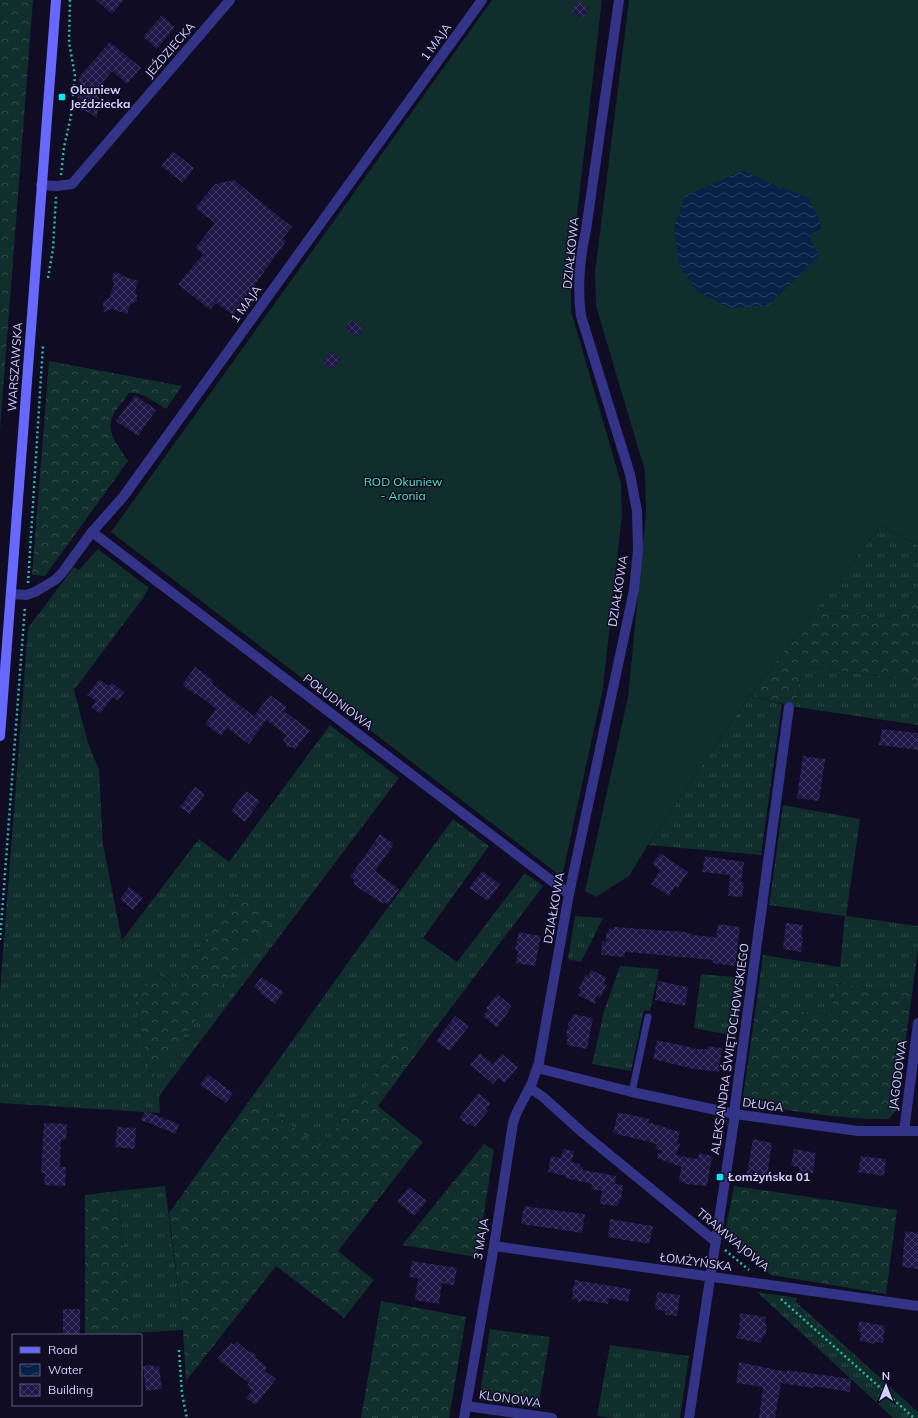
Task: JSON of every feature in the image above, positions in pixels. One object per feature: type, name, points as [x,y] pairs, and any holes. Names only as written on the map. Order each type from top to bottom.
[{"type":"main road","name":"WARSZAWSKA","points":[[0,736],[56,0]]},
{"type":"street","name":"JEŹDZIECKA","points":[[41,185],[57,186],[72,184],[230,0]]},
{"type":"street","name":"1 MAJA","points":[[11,594],[26,595],[35,592],[55,580],[62,573],[92,532],[123,497],[482,0]]},
{"type":"street","name":"DZIAŁKOWA","points":[[537,1068],[554,983],[569,894],[634,590],[638,550],[636,510],[630,474],[581,316],[579,304],[582,248],[586,230],[619,0]]},
{"type":"street","name":"POŁUDNIOWA","points":[[92,532],[569,894]]},
{"type":"street","name":"ALEKSANDRA ŚWIĘTOCHOWSKIEGO","points":[[689,1418],[742,1065],[789,707]]},
{"type":"street","name":"JAGODOWA","points":[[904,1131],[918,1023]]},
{"type":"street","name":"DŁUGA","points":[[537,1068],[632,1092],[735,1114],[858,1131],[918,1130]]},
{"type":"street","name":"3 MAJA","points":[[464,1418],[494,1246],[513,1123],[516,1114],[530,1088],[537,1068]]},
{"type":"street","name":"TRAMWAJOWA","points":[[530,1088],[543,1097],[583,1133],[716,1242]]},
{"type":"street","name":"ŁOMŻYŃSKA","points":[[494,1246],[918,1306]]},
{"type":"street","name":"KLONOWA","points":[[466,1406],[552,1418]]},
{"type":"lane","points":[[632,1092],[648,1017]]},
{"type":"path","points":[[47,285],[53,249],[57,186],[62,173],[64,147],[71,116],[74,76],[69,42],[70,0]]},
{"type":"path","points":[[0,940],[28,584],[43,340]]},
{"type":"path","name":"TRAMWAJOWA","points":[[716,1242],[749,1271]]},
{"type":"path","name":"TRAMWAJOWA","points":[[766,1285],[914,1418]]},
{"type":"path","points":[[179,1350],[182,1394],[187,1418]]},
{"type":"green space","points":[[0,0],[33,0],[0,430]]},
{"type":"green space","name":"ROD Okuniew - Aronia","points":[[492,0],[602,0],[571,266],[571,311],[621,483],[622,514],[603,688],[562,877],[111,532]]},
{"type":"green space","points":[[629,0],[918,0],[918,545],[881,526],[750,695],[648,845],[629,876],[596,897],[585,891],[628,697],[646,513],[645,471],[596,306],[595,272]]},
{"type":"green space","points":[[49,361],[182,386],[166,409],[153,400],[137,393],[132,393],[128,394],[117,409],[112,418],[111,430],[115,441],[128,461],[45,576],[32,575]]},
{"type":"green space","points":[[881,526],[918,545],[918,591],[912,595],[905,607],[892,619],[817,608]]},
{"type":"green space","points":[[98,549],[149,588],[74,690],[88,743],[99,770],[103,845],[122,940],[199,839],[229,862],[330,725],[399,778],[159,1096],[160,1113],[0,1103],[0,991],[28,628],[74,567],[79,570]],"holes":[[[238,893],[151,1079],[135,1000],[157,973],[176,988],[191,968],[187,965]]]},
{"type":"green space","points":[[918,591],[918,681],[802,666],[796,707],[750,695],[817,608],[892,619],[905,607],[912,595]]},
{"type":"green space","points":[[802,666],[918,681],[918,725],[796,707]]},
{"type":"green space","points":[[750,695],[782,704],[761,855],[648,845]]},
{"type":"green space","points":[[783,805],[860,819],[846,916],[918,926],[918,950],[912,994],[836,983],[831,1015],[756,1006],[763,955],[840,967],[845,916],[769,905]]},
{"type":"green space","points":[[453,819],[489,846],[423,938],[457,962],[525,873],[543,886],[420,1049],[403,1036],[322,1148],[252,1097],[364,940]]},
{"type":"green space","points":[[238,893],[273,918],[151,1079],[135,1000],[156,973],[176,988],[191,968],[187,965]]},
{"type":"green space","points":[[575,916],[603,918],[581,962],[568,959]]},
{"type":"green space","points":[[620,966],[659,969],[650,1011],[644,1010],[631,1071],[592,1064],[604,1011]]},
{"type":"green space","points":[[701,974],[743,978],[735,1036],[694,1028]]},
{"type":"green space","points":[[836,983],[912,994],[896,1110],[889,1119],[852,1118],[742,1103],[756,1006],[831,1015]]},
{"type":"green space","points":[[403,1036],[420,1049],[378,1106],[423,1142],[338,1251],[374,1280],[344,1318],[276,1266],[186,1381],[183,1330],[169,1213],[252,1097],[322,1148]]},
{"type":"green space","points":[[484,1144],[494,1150],[477,1257],[402,1245]]},
{"type":"green space","points":[[165,1186],[183,1330],[133,1333],[117,1191]]},
{"type":"green space","points":[[734,1186],[897,1210],[886,1294],[771,1275],[724,1238]]},
{"type":"green space","points":[[117,1191],[133,1333],[85,1334],[85,1195]]},
{"type":"green space","points":[[757,1292],[797,1298],[796,1302],[918,1412],[918,1418],[893,1418]]},
{"type":"green space","points":[[381,1301],[466,1317],[449,1418],[361,1418]]},
{"type":"green space","points":[[490,1329],[550,1337],[538,1408],[479,1400]]},
{"type":"green space","points":[[610,1345],[689,1356],[680,1418],[613,1418],[597,1416]]},
{"type":"water","points":[[744,170],[767,182],[809,198],[822,228],[809,235],[819,256],[768,306],[730,308],[698,292],[680,267],[674,228],[685,196]]},
{"type":"building","points":[[96,0],[124,0],[112,14]]},
{"type":"building","points":[[578,1],[589,9],[582,19],[571,11]]},
{"type":"building","points":[[162,15],[175,27],[157,49],[143,37]]},
{"type":"building","points":[[110,42],[141,68],[127,84],[112,71],[100,86],[97,118],[88,112],[77,109],[79,77]]},
{"type":"building","points":[[173,151],[194,168],[183,183],[161,166]]},
{"type":"building","points":[[234,180],[292,227],[283,238],[286,241],[233,315],[216,303],[210,310],[178,284],[203,254],[195,248],[215,223],[195,208],[215,184]]},
{"type":"building","points":[[114,272],[138,281],[135,291],[137,301],[130,305],[127,314],[112,309],[104,312],[104,301],[109,298],[114,284],[112,278]]},
{"type":"building","points":[[351,320],[363,328],[357,337],[345,329]]},
{"type":"building","points":[[331,352],[340,359],[333,369],[323,363]]},
{"type":"building","points":[[135,395],[156,410],[138,436],[116,421]]},
{"type":"building","points":[[195,667],[214,681],[212,684],[254,716],[270,695],[287,707],[284,711],[310,730],[295,750],[292,747],[287,748],[286,743],[283,740],[286,735],[266,720],[249,744],[227,728],[221,736],[205,724],[216,709],[197,694],[196,695],[182,685]]},
{"type":"building","points":[[99,679],[109,686],[112,683],[124,692],[118,701],[113,697],[100,714],[91,707],[96,701],[87,695]]},
{"type":"building","points":[[882,729],[918,733],[918,750],[879,745]]},
{"type":"building","points":[[803,756],[825,759],[819,801],[797,798]]},
{"type":"building","points":[[195,787],[205,794],[190,814],[180,807]]},
{"type":"building","points":[[246,791],[260,801],[245,822],[231,811]]},
{"type":"building","points":[[380,834],[394,844],[375,871],[399,889],[388,905],[384,902],[383,904],[356,886],[353,883],[355,881],[350,877]]},
{"type":"building","points":[[660,853],[688,872],[678,888],[675,886],[669,896],[651,884],[660,870],[652,864]]},
{"type":"building","points":[[705,856],[744,862],[741,882],[744,882],[742,897],[728,896],[730,875],[702,872]]},
{"type":"building","points":[[482,871],[500,884],[488,901],[469,888]]},
{"type":"building","points":[[129,887],[143,898],[133,910],[120,899]]},
{"type":"building","points":[[786,923],[803,925],[801,952],[783,949]]},
{"type":"building","points":[[718,924],[740,927],[735,966],[712,963],[713,960],[639,953],[625,952],[624,957],[601,955],[602,941],[606,942],[606,933],[608,933],[609,928],[614,929],[614,927],[685,932],[692,935],[716,937]]},
{"type":"building","points":[[519,932],[541,936],[535,966],[516,963],[518,951],[515,950]]},
{"type":"building","points":[[591,970],[606,977],[604,984],[607,985],[600,998],[596,996],[595,1004],[578,995],[581,990],[579,988],[586,974],[588,976]]},
{"type":"building","points":[[261,977],[284,992],[275,1004],[254,987]]},
{"type":"building","points":[[658,981],[688,987],[685,1006],[655,1000]]},
{"type":"building","points":[[497,994],[512,1006],[497,1028],[483,1016],[488,1010],[486,1008]]},
{"type":"building","points":[[572,1014],[593,1018],[587,1049],[566,1045],[569,1021],[571,1022]]},
{"type":"building","points":[[455,1016],[469,1026],[450,1051],[436,1041]]},
{"type":"building","points":[[657,1040],[697,1049],[707,1049],[707,1046],[722,1048],[719,1072],[694,1069],[653,1059]]},
{"type":"building","points":[[480,1053],[493,1064],[502,1054],[518,1067],[505,1083],[498,1078],[493,1084],[470,1065]]},
{"type":"building","points":[[208,1074],[233,1093],[226,1103],[200,1085]]},
{"type":"building","points":[[478,1093],[491,1103],[486,1109],[488,1111],[475,1127],[469,1123],[468,1125],[459,1118]]},
{"type":"building","points":[[145,1111],[179,1124],[176,1134],[141,1120]]},
{"type":"building","points":[[618,1112],[649,1119],[648,1122],[680,1132],[677,1143],[680,1144],[676,1155],[698,1159],[699,1153],[712,1156],[707,1186],[685,1184],[679,1181],[681,1167],[657,1158],[658,1152],[661,1153],[662,1151],[655,1149],[657,1144],[613,1133]]},
{"type":"building","points":[[44,1123],[67,1124],[66,1140],[61,1140],[60,1167],[66,1167],[65,1186],[44,1185],[45,1173],[41,1173]]},
{"type":"building","points":[[117,1127],[136,1128],[135,1149],[115,1147]]},
{"type":"building","points":[[753,1139],[772,1143],[766,1182],[746,1179]]},
{"type":"building","points":[[563,1149],[574,1151],[572,1162],[580,1164],[580,1166],[583,1167],[583,1170],[616,1176],[615,1184],[623,1185],[621,1200],[619,1199],[618,1206],[600,1204],[602,1191],[591,1189],[592,1184],[565,1178],[566,1176],[548,1172],[551,1156],[561,1158]]},
{"type":"building","points":[[794,1149],[816,1153],[813,1173],[799,1171],[799,1167],[791,1166]]},
{"type":"building","points":[[861,1156],[886,1159],[884,1176],[858,1172]]},
{"type":"building","points":[[409,1187],[427,1201],[414,1216],[397,1202]]},
{"type":"building","points":[[524,1206],[585,1214],[582,1233],[521,1224]]},
{"type":"building","points":[[610,1219],[653,1226],[649,1244],[608,1237]]},
{"type":"building","points":[[905,1231],[918,1233],[918,1269],[902,1267]]},
{"type":"building","points":[[412,1261],[457,1268],[454,1285],[442,1283],[439,1304],[415,1300],[418,1278],[409,1277]]},
{"type":"building","points":[[575,1280],[631,1289],[628,1302],[609,1298],[608,1304],[583,1300],[579,1303],[577,1300],[572,1299],[573,1292],[571,1289],[574,1286]]},
{"type":"building","points":[[657,1292],[680,1295],[677,1316],[665,1315],[665,1311],[655,1309]]},
{"type":"building","points":[[63,1309],[80,1309],[80,1334],[63,1334]]},
{"type":"building","points":[[740,1313],[766,1317],[765,1324],[767,1332],[763,1336],[761,1343],[736,1338],[739,1329]]},
{"type":"building","points":[[859,1321],[885,1326],[883,1343],[875,1342],[875,1344],[860,1341],[861,1332],[858,1331]]},
{"type":"building","points":[[236,1341],[249,1352],[256,1355],[256,1358],[267,1367],[265,1371],[276,1379],[256,1405],[246,1398],[252,1390],[247,1386],[249,1383],[217,1359],[231,1343],[234,1345]]},
{"type":"building","points":[[739,1362],[787,1372],[787,1370],[851,1379],[850,1392],[814,1386],[813,1388],[781,1383],[775,1418],[759,1418],[763,1387],[736,1383]]},
{"type":"building","points":[[153,1365],[154,1367],[159,1366],[162,1389],[146,1391],[143,1366]]},
{"type":"place","name":"Okuniew Jeździecka","points":[[62,97]]},
{"type":"place","name":"Łomżyńska 01","points":[[720,1177]]}]
